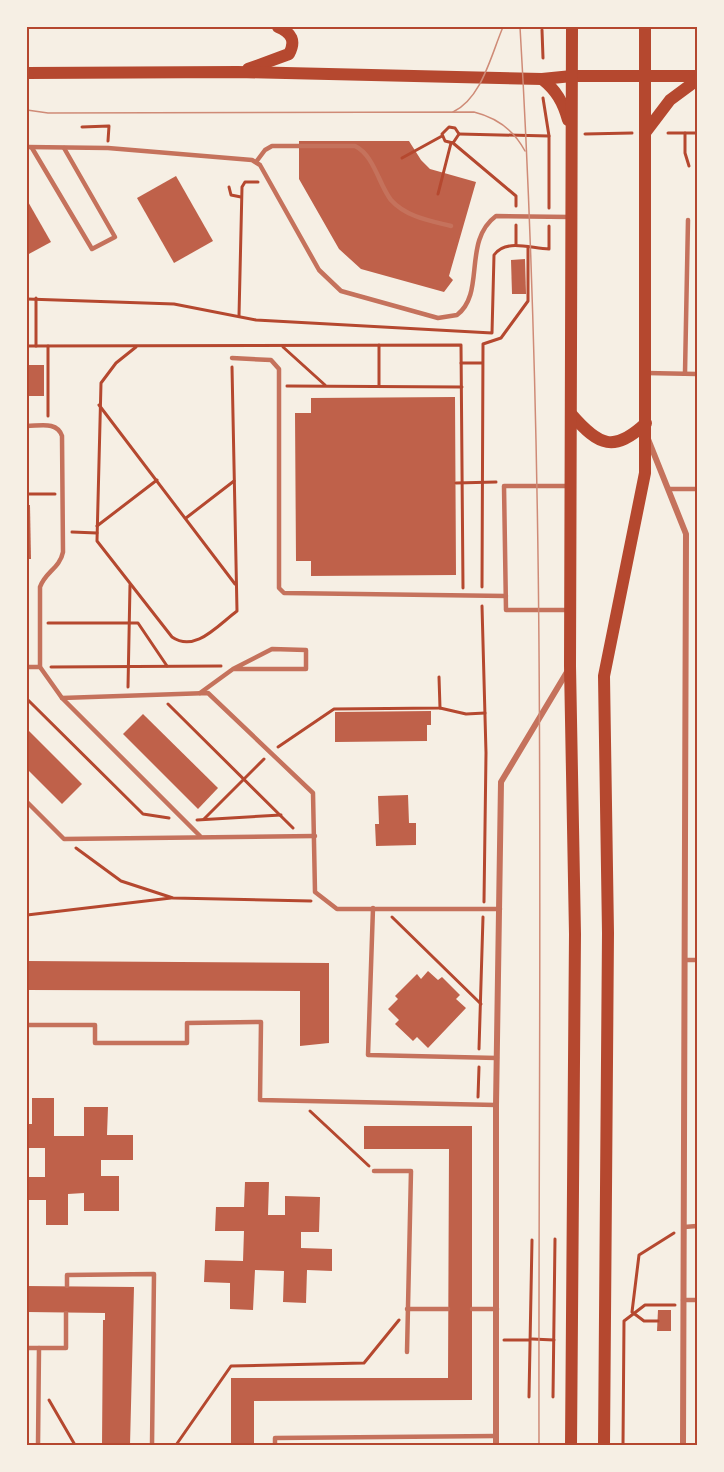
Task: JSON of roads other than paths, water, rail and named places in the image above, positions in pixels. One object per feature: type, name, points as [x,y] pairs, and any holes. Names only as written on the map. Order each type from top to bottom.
[{"type":"main road","points":[[238,72],[289,54],[294,44],[289,33],[279,27]]},
{"type":"main road","points":[[571,1445],[575,934],[570,666],[572,217],[578,134],[572,76],[572,27]]},
{"type":"main road","points":[[604,1445],[608,933],[604,676],[645,473],[646,373],[640,133],[645,27]]},
{"type":"main road","points":[[27,73],[238,72],[542,79],[572,76],[644,75],[697,78]]},
{"type":"main road","points":[[640,133],[670,100],[697,78]]},
{"type":"main road","points":[[542,79],[552,87],[564,105],[578,134]]},
{"type":"main road","points":[[572,415],[589,435],[605,443],[626,439],[646,428]]},
{"type":"street","points":[[646,428],[686,534],[683,1445]]},
{"type":"street","points":[[496,1445],[496,1105],[501,782],[570,666]]},
{"type":"lane","points":[[256,162],[265,150],[272,146],[355,146],[364,152],[390,200],[397,206],[415,216],[451,226]]},
{"type":"lane","points":[[29,147],[245,158],[256,162],[319,270],[332,284],[341,291],[438,318],[457,315],[468,302],[479,237],[496,216],[572,217]]},
{"type":"lane","points":[[29,147],[92,249],[115,237],[64,148]]},
{"type":"lane","points":[[685,373],[688,220]]},
{"type":"lane","points":[[232,358],[275,362],[279,369],[279,588],[284,593],[506,596]]},
{"type":"lane","points":[[646,373],[697,374]]},
{"type":"lane","points":[[27,426],[57,428],[62,436],[61,560],[43,579],[40,586],[40,667],[62,698],[200,836]]},
{"type":"lane","points":[[571,610],[506,610],[504,486],[572,486]]},
{"type":"lane","points":[[670,489],[697,489]]},
{"type":"lane","points":[[200,693],[233,669],[272,650],[306,650],[306,669],[233,669]]},
{"type":"lane","points":[[27,667],[40,667]]},
{"type":"lane","points":[[62,698],[208,693],[314,793],[315,892],[337,909],[500,909]]},
{"type":"lane","points":[[27,802],[64,838],[315,836]]},
{"type":"lane","points":[[373,908],[368,1055],[497,1058]]},
{"type":"lane","points":[[685,960],[697,960]]},
{"type":"lane","points":[[27,1025],[95,1024],[95,1043],[187,1042],[187,1023],[261,1022],[260,1100],[496,1105]]},
{"type":"lane","points":[[374,1171],[411,1171],[407,1352]]},
{"type":"lane","points":[[684,1227],[697,1226]]},
{"type":"lane","points":[[152,1445],[154,1267]]},
{"type":"lane","points":[[67,1286],[67,1275],[154,1274]]},
{"type":"lane","points":[[683,1303],[697,1300]]},
{"type":"lane","points":[[407,1309],[448,1309]]},
{"type":"lane","points":[[472,1309],[497,1309]]},
{"type":"lane","points":[[27,1348],[66,1348],[66,1312]]},
{"type":"lane","points":[[38,1445],[39,1348]]},
{"type":"lane","points":[[275,1445],[275,1438],[496,1436]]},
{"type":"tram line","points":[[453,112],[471,97],[478,86],[490,63],[503,27]]},
{"type":"tram line","points":[[520,27],[529,204],[538,558],[539,1445]]},
{"type":"tram line","points":[[27,110],[48,113],[474,112],[498,121],[516,137],[525,151]]}]
